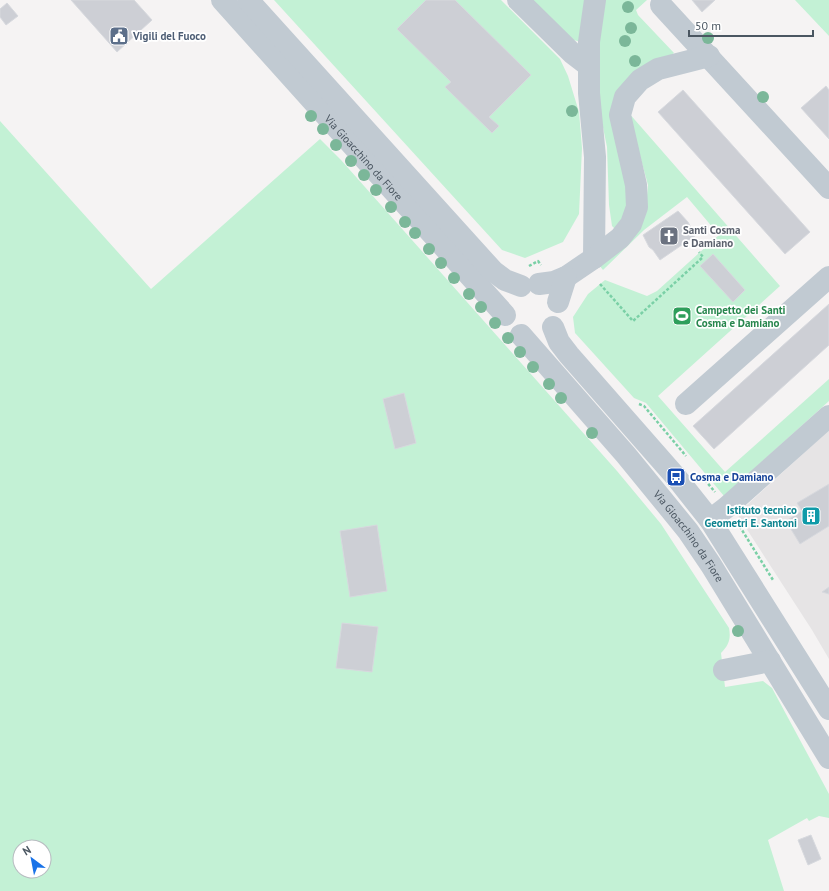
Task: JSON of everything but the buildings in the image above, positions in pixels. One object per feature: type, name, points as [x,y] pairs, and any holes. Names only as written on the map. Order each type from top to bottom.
[{"type":"street","name":"Via Gioacchino da Fiore","points":[[222,0],[505,315]]},
{"type":"street","name":"Via Gioacchino da Fiore","points":[[248,0],[493,271],[505,280],[530,285]]},
{"type":"street","points":[[518,0],[572,53],[589,66]]},
{"type":"street","points":[[594,258],[595,157],[589,93],[589,42],[595,0]]},
{"type":"street","points":[[661,5],[829,188]]},
{"type":"street","points":[[566,277],[558,302],[558,319],[553,327],[546,333],[529,337],[521,335],[513,330],[505,315],[505,306],[508,297],[514,290],[530,285],[554,282],[566,277],[620,238],[631,224],[637,207],[636,185],[620,115],[625,97],[640,80],[658,69],[709,56]]},
{"type":"street","points":[[686,404],[829,277]]},
{"type":"street","points":[[530,285],[547,288],[558,302]]},
{"type":"street","points":[[553,327],[560,342],[569,355],[676,477],[710,520],[829,709]]},
{"type":"street","name":"Via Gioacchino da Fiore","points":[[521,335],[626,455],[688,531],[711,564],[829,758]]},
{"type":"street","points":[[710,520],[727,507],[829,416]]},
{"type":"street","points":[[724,670],[770,660]]},
{"type":"path","points":[[600,284],[633,321],[703,257],[699,252]]},
{"type":"shaded area","points":[[829,430],[829,659],[737,514]]},
{"type":"green space","points":[[274,0],[501,0],[560,59],[568,76],[579,112],[582,148],[579,214],[563,242],[525,258],[502,250]]},
{"type":"green space","points":[[529,0],[586,0],[581,42],[570,39]]},
{"type":"green space","points":[[602,0],[647,0],[636,10],[638,15],[674,53],[618,90],[629,206],[616,230],[612,226],[609,205],[607,147],[598,103],[595,54]]},
{"type":"green space","points":[[795,0],[829,0],[829,36]]},
{"type":"green space","points":[[628,112],[780,286],[658,396],[725,472],[829,379],[829,401],[724,496],[646,403],[634,398],[575,333],[573,317],[588,294],[605,280],[647,296],[657,291],[719,235],[687,197],[644,230],[603,270],[599,265],[646,207],[648,185]]},
{"type":"green space","points":[[0,121],[151,289],[320,139],[341,160],[617,471],[661,524],[729,628],[729,642],[721,653],[725,687],[763,681],[772,688],[829,794],[829,818],[819,816],[809,821],[807,818],[768,840],[784,891],[0,891]]},
{"type":"place","name":"Vigili del Fuoco","points":[[119,36]]},
{"type":"place","name":"Santi Cosma e Damiano","points":[[669,236]]},
{"type":"place","name":"Campetto dei Santi Cosma e Damiano","points":[[682,316]]},
{"type":"place","name":"Cosma e Damiano","points":[[676,477]]},
{"type":"place","name":"Istituto tecnico Geometri E. Santoni","points":[[811,516]]}]
